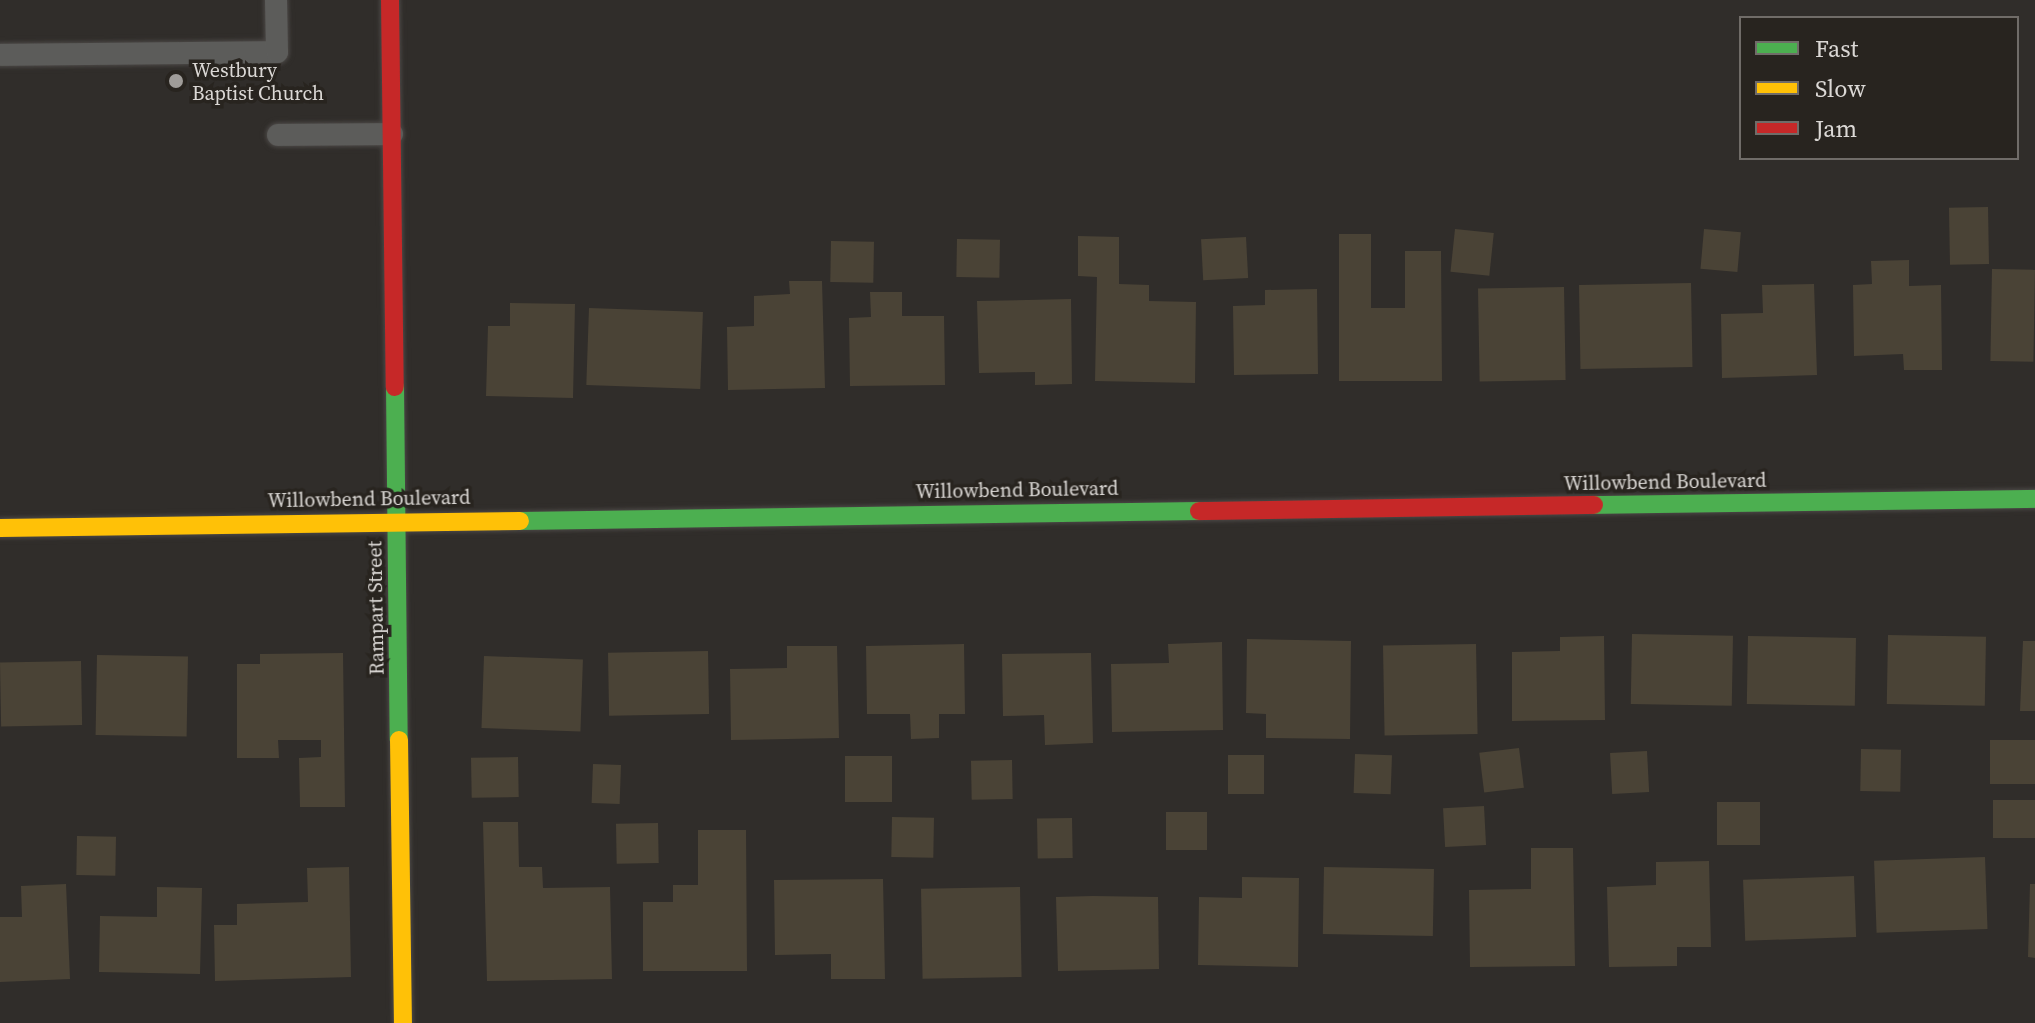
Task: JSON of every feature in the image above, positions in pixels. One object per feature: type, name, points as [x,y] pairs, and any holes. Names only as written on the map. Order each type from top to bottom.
[{"type":"main road","name":"Rampart Street","points":[[390,0],[403,1023]]},
{"type":"main road","name":"Willowbend Boulevard","points":[[0,528],[2035,499]]},
{"type":"lane","points":[[0,55],[277,52],[276,0]]},
{"type":"lane","points":[[278,135],[392,134]]},
{"type":"building","points":[[1988,207],[1989,264],[1950,265],[1949,208]]},
{"type":"building","points":[[1455,229],[1494,233],[1489,276],[1451,272]]},
{"type":"building","points":[[1704,229],[1741,232],[1737,272],[1701,269]]},
{"type":"building","points":[[1339,234],[1371,234],[1371,308],[1405,308],[1405,251],[1441,251],[1442,381],[1339,381]]},
{"type":"building","points":[[1078,236],[1119,237],[1119,284],[1149,285],[1149,301],[1196,302],[1195,383],[1095,381],[1097,277],[1078,276]]},
{"type":"building","points":[[1246,237],[1248,278],[1203,280],[1201,239]]},
{"type":"building","points":[[957,239],[1000,240],[999,278],[956,277]]},
{"type":"building","points":[[831,241],[874,242],[873,283],[830,282]]},
{"type":"building","points":[[1909,260],[1909,286],[1941,285],[1942,370],[1904,370],[1903,354],[1854,356],[1853,285],[1872,284],[1871,261]]},
{"type":"building","points":[[1992,269],[2035,270],[2033,362],[1990,361]]},
{"type":"building","points":[[789,281],[822,281],[825,388],[728,390],[727,327],[754,326],[754,296],[790,294]]},
{"type":"building","points":[[1691,283],[1692,367],[1580,369],[1579,285]]},
{"type":"building","points":[[1814,284],[1817,375],[1722,378],[1721,314],[1763,313],[1762,285]]},
{"type":"building","points":[[1564,287],[1566,380],[1480,381],[1478,289]]},
{"type":"building","points":[[1317,289],[1318,374],[1234,375],[1233,306],[1265,305],[1265,290]]},
{"type":"building","points":[[870,292],[902,292],[902,316],[944,316],[945,385],[850,386],[849,318],[871,317]]},
{"type":"building","points":[[1071,299],[1072,384],[1035,385],[1035,372],[979,373],[977,301]]},
{"type":"building","points":[[510,303],[575,304],[573,398],[486,396],[488,326],[510,326]]},
{"type":"building","points":[[589,308],[703,312],[700,389],[586,385]]},
{"type":"building","points":[[1632,634],[1733,636],[1732,706],[1631,704]]},
{"type":"building","points":[[1888,635],[1986,637],[1985,706],[1887,704]]},
{"type":"building","points":[[1604,636],[1605,720],[1512,721],[1512,652],[1560,651],[1560,637]]},
{"type":"building","points":[[1748,636],[1856,638],[1855,706],[1747,704]]},
{"type":"building","points":[[1247,639],[1351,641],[1350,739],[1266,738],[1266,714],[1246,713]]},
{"type":"building","points":[[2023,641],[2035,641],[2035,711],[2020,711]]},
{"type":"building","points":[[1222,642],[1223,730],[1112,732],[1111,664],[1169,663],[1168,644]]},
{"type":"building","points":[[964,644],[965,714],[939,714],[939,738],[911,739],[910,714],[867,714],[866,646]]},
{"type":"building","points":[[1476,644],[1478,734],[1385,736],[1383,646]]},
{"type":"building","points":[[787,646],[837,646],[839,738],[731,740],[730,669],[787,668]]},
{"type":"building","points":[[708,651],[709,714],[609,716],[608,653]]},
{"type":"building","points":[[343,653],[345,807],[300,807],[299,758],[321,757],[321,740],[278,740],[279,758],[237,758],[237,664],[260,664],[260,654]]},
{"type":"building","points":[[1091,653],[1093,743],[1045,745],[1044,715],[1003,716],[1002,654]]},
{"type":"building","points":[[97,655],[188,657],[187,737],[96,735]]},
{"type":"building","points":[[484,656],[583,659],[580,731],[481,728]]},
{"type":"building","points":[[81,661],[82,725],[1,726],[0,662]]},
{"type":"building","points":[[1990,740],[2035,740],[2035,784],[1990,784]]},
{"type":"building","points":[[1519,748],[1524,788],[1484,793],[1479,753]]},
{"type":"building","points":[[1861,749],[1901,750],[1900,792],[1860,791]]},
{"type":"building","points":[[1647,751],[1649,792],[1612,794],[1610,753]]},
{"type":"building","points":[[1355,754],[1392,755],[1391,794],[1354,793]]},
{"type":"building","points":[[1228,755],[1264,755],[1264,794],[1228,794]]},
{"type":"building","points":[[845,756],[892,756],[892,802],[845,802]]},
{"type":"building","points":[[518,757],[519,797],[472,798],[471,758]]},
{"type":"building","points":[[1012,760],[1013,799],[972,800],[971,761]]},
{"type":"building","points":[[593,764],[621,765],[620,804],[592,803]]},
{"type":"building","points":[[1993,800],[2035,800],[2035,838],[1993,838]]},
{"type":"building","points":[[1717,802],[1760,802],[1760,845],[1717,845]]},
{"type":"building","points":[[1484,806],[1486,845],[1445,847],[1443,808]]},
{"type":"building","points":[[1166,812],[1207,812],[1207,850],[1166,850]]},
{"type":"building","points":[[892,817],[934,818],[933,858],[891,857]]},
{"type":"building","points":[[1072,818],[1073,858],[1038,859],[1037,819]]},
{"type":"building","points":[[483,822],[518,822],[519,867],[542,867],[543,888],[610,887],[612,979],[487,981]]},
{"type":"building","points":[[658,823],[659,863],[617,864],[616,824]]},
{"type":"building","points":[[698,830],[746,830],[747,971],[643,971],[643,902],[673,902],[673,885],[698,885]]},
{"type":"building","points":[[77,836],[116,837],[115,876],[76,875]]},
{"type":"building","points":[[1531,848],[1573,848],[1575,966],[1470,967],[1469,890],[1531,889]]},
{"type":"building","points":[[1985,857],[1988,929],[1877,933],[1874,861]]},
{"type":"building","points":[[1709,861],[1711,947],[1677,947],[1677,966],[1609,967],[1607,887],[1656,885],[1656,862]]},
{"type":"building","points":[[349,867],[351,977],[215,981],[214,925],[237,925],[237,904],[308,902],[307,868]]},
{"type":"building","points":[[1324,867],[1434,869],[1433,936],[1323,934]]},
{"type":"building","points":[[1854,876],[1856,937],[1745,941],[1743,880]]},
{"type":"building","points":[[1242,877],[1299,878],[1298,967],[1198,965],[1199,897],[1242,898]]},
{"type":"building","points":[[883,879],[885,979],[831,979],[831,954],[775,955],[774,880]]},
{"type":"building","points":[[66,884],[70,979],[0,982],[0,917],[22,917],[21,886]]},
{"type":"building","points":[[2030,884],[2035,884],[2035,958],[2028,957]]},
{"type":"building","points":[[157,887],[202,888],[200,974],[99,972],[100,916],[157,917]]},
{"type":"building","points":[[1020,887],[1022,977],[923,979],[921,889]]},
{"type":"building","points":[[1056,897],[1158,897],[1159,969],[1058,971]]},
{"type":"traffic: fast","points":[[395,387],[399,740]]},
{"type":"traffic: fast","points":[[1594,505],[2035,499]]},
{"type":"traffic: fast","points":[[520,521],[1199,511]]},
{"type":"traffic: slow","points":[[0,528],[520,521]]},
{"type":"traffic: slow","points":[[399,740],[403,1023]]},
{"type":"traffic: jam","points":[[390,0],[395,387]]},
{"type":"traffic: jam","points":[[1199,511],[1594,505]]},
{"type":"place","name":"Westbury Baptist Church","points":[[176,81]]}]
